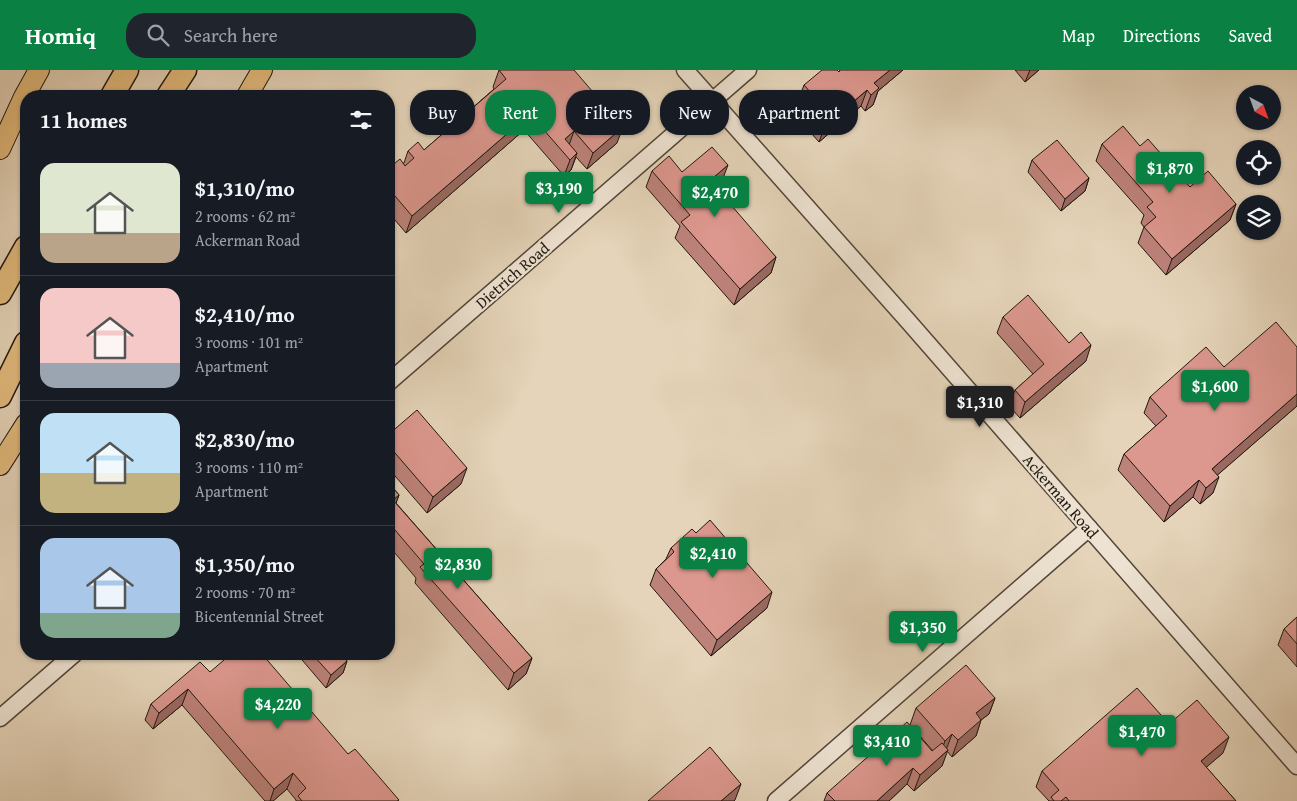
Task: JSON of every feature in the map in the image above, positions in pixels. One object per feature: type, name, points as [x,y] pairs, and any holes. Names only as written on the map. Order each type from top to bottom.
[{"type":"highway","points":[[115,90],[127,70]]},
{"type":"highway","points":[[165,90],[176,70]]},
{"type":"highway","points":[[172,90],[185,70]]},
{"type":"highway","points":[[0,293],[20,258]]},
{"type":"highway","points":[[0,385],[20,349]]},
{"type":"highway","points":[[0,396],[20,355]]},
{"type":"main road","points":[[28,90],[39,70]]},
{"type":"main road","points":[[250,90],[262,70]]},
{"type":"main road","points":[[0,149],[20,106]]},
{"type":"main road","points":[[0,465],[20,433]]},
{"type":"street","name":"Ackerman Road","points":[[685,70],[703,90]]},
{"type":"street","name":"Dietrich Road","points":[[725,90],[748,70]]},
{"type":"street","name":"Ackerman Road","points":[[729,119],[1297,766]]},
{"type":"street","name":"Dietrich Road","points":[[395,377],[674,135]]},
{"type":"street","points":[[776,801],[1090,528]]},
{"type":"street","points":[[0,718],[67,660]]},
{"type":"building","points":[[499,70],[574,70],[591,90],[566,90],[566,135],[570,135],[565,139],[577,153],[570,160],[548,135],[556,135],[556,90],[493,90],[506,79]]},
{"type":"building","points":[[822,70],[837,70],[839,72],[840,70],[890,70],[874,83],[879,88],[871,95],[867,90],[858,98],[858,90],[808,90],[804,85]]},
{"type":"building","points":[[485,97],[485,135],[506,135],[412,216],[395,196],[395,163],[400,159],[405,166],[414,158],[408,151],[418,142],[424,150],[441,135],[475,135],[475,106]]},
{"type":"building","points":[[1123,126],[1140,146],[1148,139],[1190,187],[1208,171],[1236,204],[1172,259],[1144,227],[1156,217],[1147,207],[1153,202],[1102,144]]},
{"type":"building","points":[[577,135],[614,135],[593,153]]},
{"type":"building","points":[[1057,140],[1089,178],[1065,199],[1032,160]]},
{"type":"building","points":[[712,147],[728,165],[706,184],[714,193],[718,190],[776,257],[740,289],[681,222],[690,215],[652,171],[669,156],[682,172]]},
{"type":"building","points":[[1028,295],[1069,343],[1081,332],[1091,345],[1025,402],[1015,390],[1044,364],[1003,317]]},
{"type":"building","points":[[1276,322],[1297,347],[1297,394],[1212,469],[1219,477],[1206,488],[1199,480],[1170,506],[1124,454],[1167,416],[1150,397],[1206,347],[1224,367]]},
{"type":"building","points":[[417,410],[467,468],[433,497],[395,453],[395,429]]},
{"type":"building","points":[[395,490],[399,495],[395,498]]},
{"type":"building","points":[[395,502],[532,658],[514,673],[420,567],[424,564],[395,530]]},
{"type":"building","points":[[710,520],[772,592],[717,640],[656,569],[674,552],[671,548],[692,529],[696,533]]},
{"type":"building","points":[[1297,617],[1297,644],[1284,629]]},
{"type":"building","points":[[224,660],[267,660],[348,754],[355,749],[399,800],[302,801],[298,796],[306,788],[293,773],[274,789],[188,689],[159,713],[151,704],[200,662],[210,672]]},
{"type":"building","points":[[317,660],[346,660],[347,661],[331,675]]},
{"type":"building","points":[[966,665],[995,698],[976,713],[981,720],[958,740],[952,734],[945,741],[916,708]]},
{"type":"building","points":[[1137,688],[1169,724],[1197,700],[1229,737],[1201,761],[1236,801],[1069,801],[1066,797],[1061,801],[1054,801],[1051,797],[1059,790],[1042,771]]},
{"type":"building","points":[[907,722],[932,751],[942,743],[948,750],[920,775],[913,768],[877,801],[835,801],[827,793]]},
{"type":"building","points":[[710,747],[741,784],[721,801],[648,801]]}]
